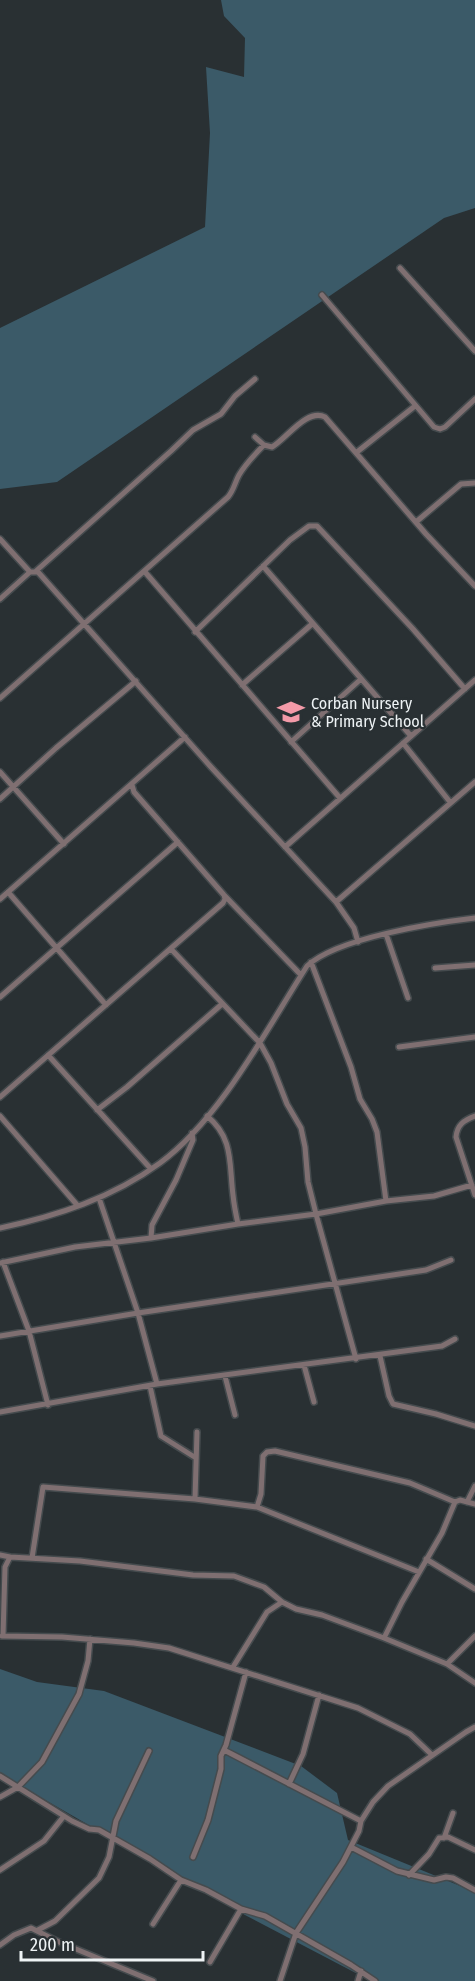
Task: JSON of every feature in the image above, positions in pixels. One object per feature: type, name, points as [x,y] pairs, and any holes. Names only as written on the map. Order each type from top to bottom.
[{"type":"street","points":[[400,268],[475,351]]},
{"type":"street","points":[[322,295],[434,427],[440,429],[445,427],[475,399]]},
{"type":"street","points":[[1,595],[33,571],[171,452],[184,436],[221,414],[255,379]]},
{"type":"street","points":[[357,452],[415,406]]},
{"type":"street","points":[[255,437],[264,445],[272,447],[312,415],[321,415],[357,452],[416,522],[475,586]]},
{"type":"street","points":[[0,698],[228,497],[233,491],[239,474],[264,445]]},
{"type":"street","points":[[416,522],[461,484],[475,483]]},
{"type":"street","points":[[195,632],[290,540],[309,526],[317,526],[465,689]]},
{"type":"street","points":[[0,539],[85,625],[336,902],[354,928],[358,942]]},
{"type":"street","points":[[263,566],[411,736]]},
{"type":"street","points":[[145,572],[340,798]]},
{"type":"street","points":[[242,685],[312,624]]},
{"type":"street","points":[[291,742],[361,679]]},
{"type":"street","points":[[285,847],[475,680]]},
{"type":"street","points":[[0,799],[56,748],[136,681]]},
{"type":"street","points":[[0,899],[185,737]]},
{"type":"street","points":[[403,743],[450,802]]},
{"type":"street","points":[[0,772],[64,844]]},
{"type":"street","points":[[336,902],[475,782]]},
{"type":"street","points":[[132,785],[134,792],[224,895],[301,975]]},
{"type":"street","points":[[0,997],[178,842]]},
{"type":"street","points":[[8,892],[106,1005]]},
{"type":"street","points":[[0,1097],[223,903],[224,895]]},
{"type":"street","points":[[0,1228],[58,1214],[99,1198],[119,1189],[151,1169],[175,1150],[220,1101],[311,962],[330,952],[386,934],[417,926],[475,918]]},
{"type":"street","points":[[386,934],[408,998]]},
{"type":"street","points":[[171,949],[260,1043],[304,1136],[308,1182],[356,1359]]},
{"type":"street","points":[[311,962],[351,1067],[360,1099],[377,1132],[386,1201]]},
{"type":"street","points":[[435,968],[475,965]]},
{"type":"street","points":[[97,1110],[128,1087],[222,1004]]},
{"type":"street","points":[[399,1047],[475,1037]]},
{"type":"street","points":[[48,1055],[151,1169]]},
{"type":"street","points":[[0,1116],[78,1206]]},
{"type":"street","points":[[207,1116],[218,1124],[226,1142],[238,1224]]},
{"type":"street","points":[[475,1116],[460,1124],[456,1130],[456,1137],[475,1194]]},
{"type":"street","points":[[151,1238],[152,1225],[176,1180],[193,1140],[192,1133]]},
{"type":"street","points":[[48,1405],[29,1331],[2,1263],[75,1247],[316,1214],[386,1201],[434,1196],[472,1185]]},
{"type":"street","points":[[99,1198],[138,1313],[157,1384]]},
{"type":"street","points":[[0,1336],[138,1313],[337,1285],[426,1270],[451,1260]]},
{"type":"street","points":[[0,1412],[157,1384],[380,1356],[442,1346],[455,1339]]},
{"type":"street","points":[[380,1356],[393,1404],[475,1426]]},
{"type":"street","points":[[304,1365],[314,1402]]},
{"type":"street","points":[[225,1376],[235,1415]]},
{"type":"street","points":[[150,1386],[161,1436],[196,1458]]},
{"type":"street","points":[[195,1499],[197,1432]]},
{"type":"street","points":[[257,1507],[261,1494],[263,1456],[267,1452],[275,1451],[410,1483],[455,1502],[460,1500],[475,1504]]},
{"type":"street","points":[[466,1502],[475,1486]]},
{"type":"street","points":[[32,1558],[43,1487],[195,1499],[257,1507],[419,1572]]},
{"type":"street","points":[[384,1638],[442,1533],[455,1502]]},
{"type":"street","points":[[0,1555],[80,1561],[193,1575],[234,1576],[264,1587],[282,1602],[296,1609],[322,1615],[447,1664],[475,1683]]},
{"type":"street","points":[[10,1557],[5,1567],[2,1636],[90,1639],[169,1648],[358,1708],[410,1734],[432,1755]]},
{"type":"street","points":[[426,1559],[475,1589]]},
{"type":"street","points":[[233,1667],[267,1612],[282,1602]]},
{"type":"street","points":[[447,1664],[475,1636]]},
{"type":"street","points":[[0,1797],[18,1787],[42,1762],[79,1694],[88,1661],[90,1639]]},
{"type":"street","points":[[193,1857],[208,1820],[219,1780],[220,1763],[246,1672]]},
{"type":"street","points":[[289,1784],[303,1754],[319,1695]]},
{"type":"street","points":[[280,1981],[297,1933],[351,1847],[361,1821],[373,1802],[388,1786],[475,1727]]},
{"type":"street","points":[[224,1750],[361,1821]]},
{"type":"street","points":[[38,1930],[55,1921],[99,1878],[106,1866],[116,1821],[149,1751]]},
{"type":"street","points":[[0,1776],[81,1826],[99,1830],[181,1880],[206,1890],[241,1909],[265,1916],[375,1981]]},
{"type":"street","points":[[444,1838],[453,1813]]},
{"type":"street","points":[[0,1870],[44,1841],[64,1816]]},
{"type":"street","points":[[409,1875],[429,1854],[439,1838],[448,1837],[475,1850]]},
{"type":"street","points":[[351,1847],[397,1871],[434,1880],[453,1878],[475,1890]]},
{"type":"street","points":[[153,1924],[181,1880]]},
{"type":"street","points":[[210,1962],[241,1909]]},
{"type":"street","points":[[0,1945],[14,1935],[31,1928],[153,1981]]},
{"type":"street","points":[[358,1981],[361,1971]]},
{"type":"shaded area","points":[[221,0],[475,0],[475,208],[444,218],[57,482],[0,489],[0,328],[205,227],[210,133],[206,67],[244,77],[245,38],[224,16]]},
{"type":"shaded area","points":[[0,1669],[37,1682],[104,1691],[301,1766],[337,1793],[348,1840],[475,1892],[475,1981],[371,1981],[245,1915],[0,1774]]},
{"type":"place","name":"Corban Nursery & Primary School","points":[[291,712]]}]
